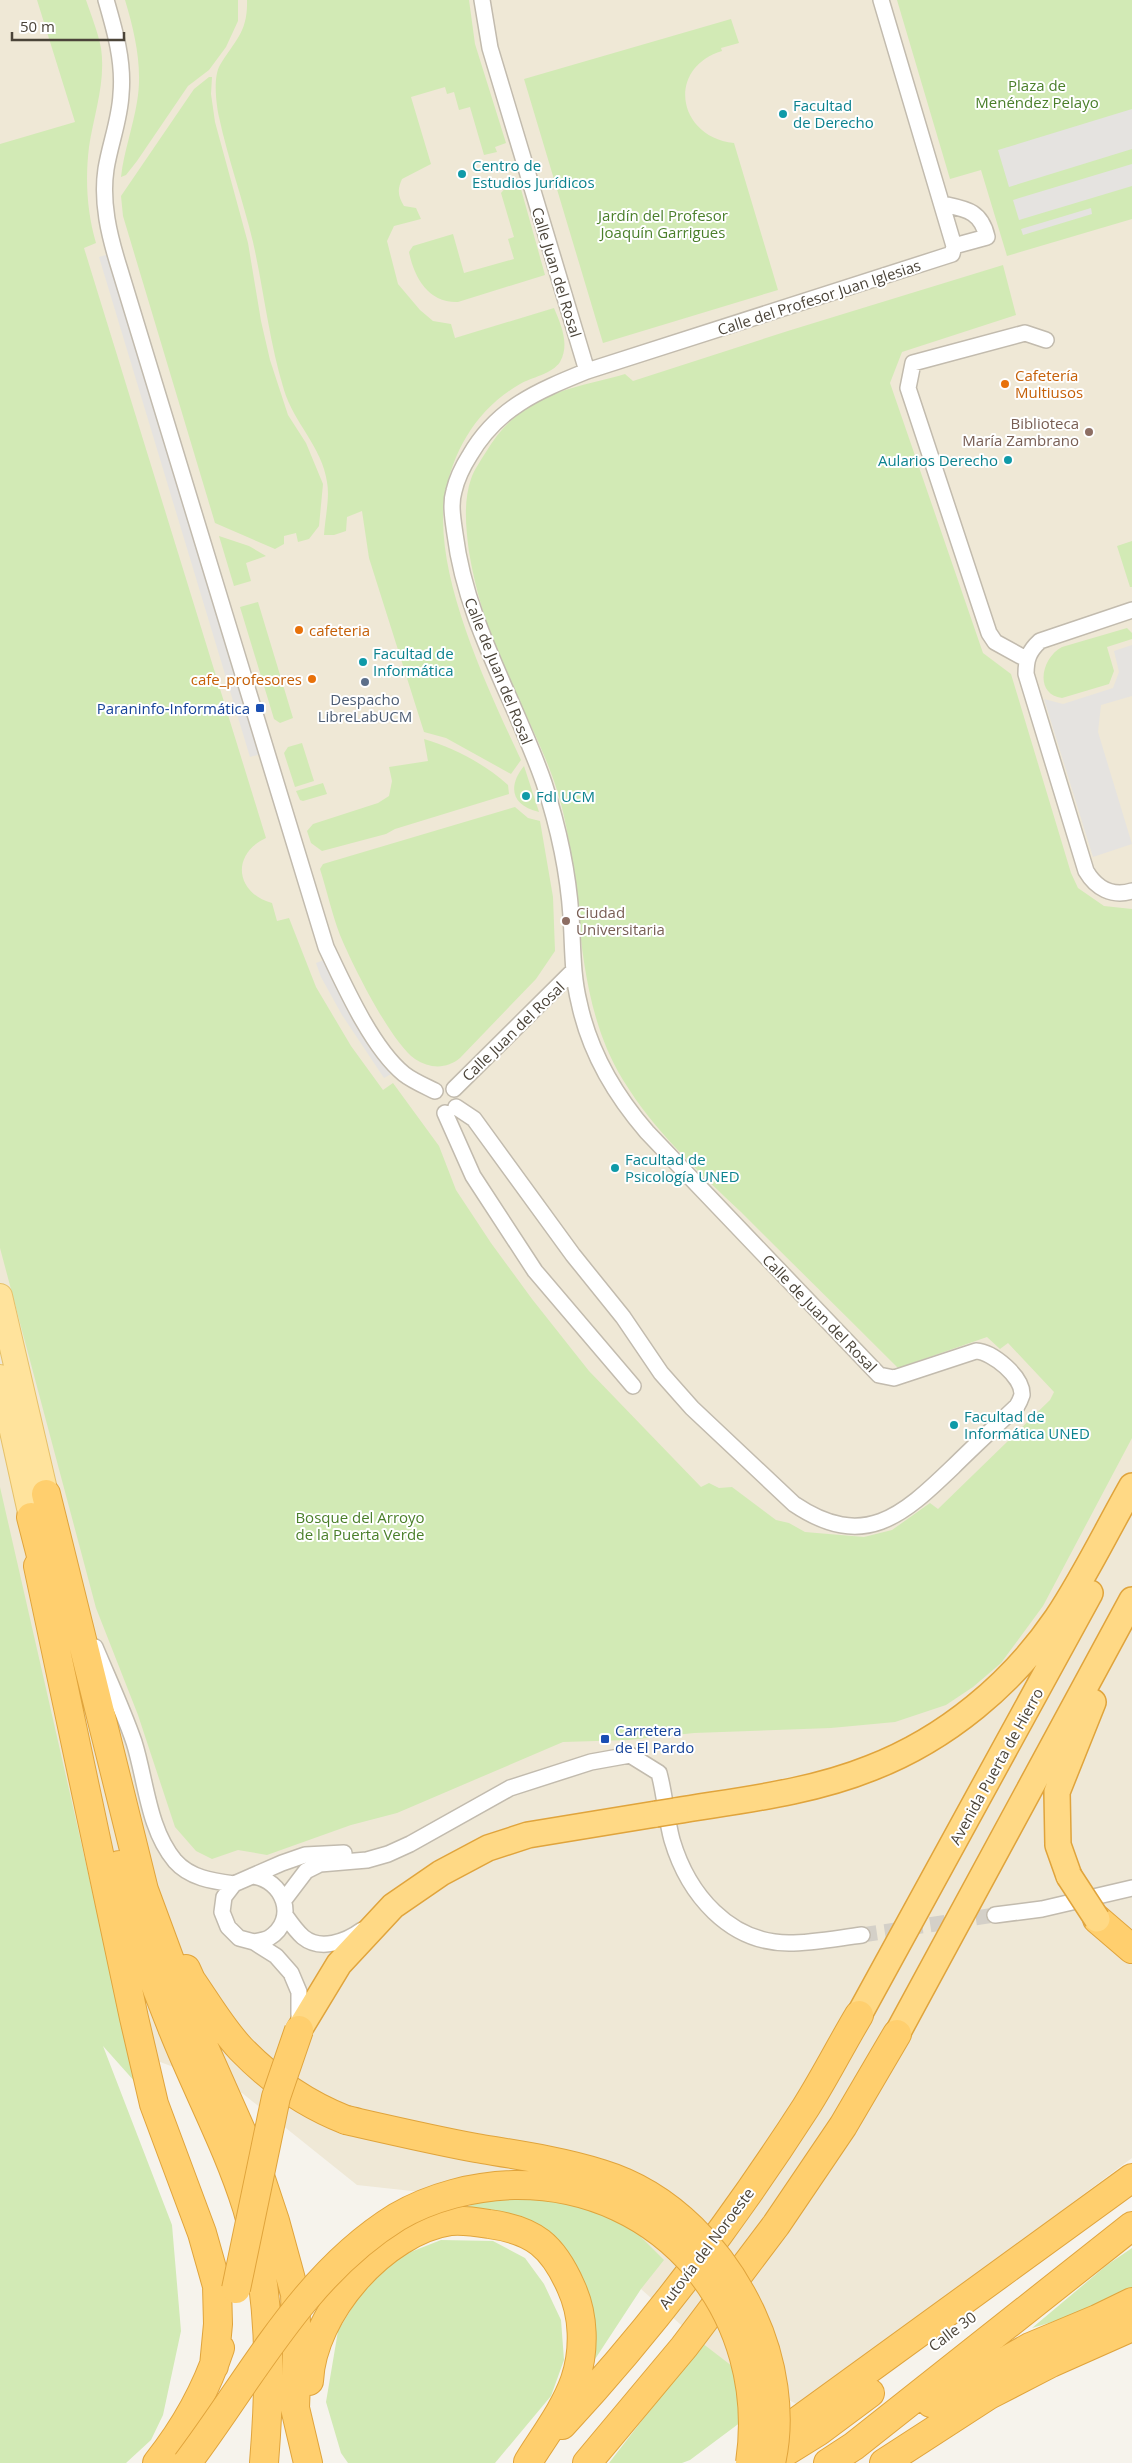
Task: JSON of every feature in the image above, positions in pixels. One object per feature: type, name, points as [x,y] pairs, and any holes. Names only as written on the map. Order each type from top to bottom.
[{"type":"highway","points":[[157,2463],[189,2417],[214,2366],[236,2288],[276,2097],[299,2030],[339,1964],[393,1906],[441,1873],[488,1848],[528,1835],[786,1792],[870,1769],[920,1745],[967,1714],[1018,1666],[1056,1619],[1132,1486]]},
{"type":"highway","points":[[46,1494],[76,1572],[153,1876],[191,1980],[241,2049],[292,2093],[315,2108],[346,2120],[604,2174],[651,2196],[692,2228],[730,2272],[753,2316],[766,2349],[774,2395],[775,2425],[769,2463]]},
{"type":"highway","points":[[46,1494],[144,1890],[192,2020],[252,2154],[275,2221],[295,2294],[298,2353],[295,2408],[308,2463]]},
{"type":"highway","name":"Avenida Puerta de Hierro","points":[[859,2015],[1132,1516]]},
{"type":"highway","points":[[31,1517],[40,1583],[154,2104],[202,2234],[217,2286],[218,2324],[214,2366]]},
{"type":"highway","points":[[31,1517],[130,1912],[172,2030],[222,2141],[247,2209],[264,2287],[269,2341],[270,2394],[264,2463]]},
{"type":"highway","points":[[587,2463],[684,2348],[776,2225],[843,2126],[896,2034],[1132,1600]]},
{"type":"highway","points":[[1132,1606],[1057,1792],[1058,1845],[1069,1876],[1097,1919],[1132,1949]]},
{"type":"highway","name":"Autovía del Noroeste","points":[[528,2463],[604,2380],[734,2213],[806,2106],[859,2015]]},
{"type":"highway","points":[[737,2463],[793,2426],[1132,2178]]},
{"type":"highway","points":[[187,2463],[301,2303],[342,2260],[377,2231],[399,2216],[433,2201],[456,2194],[497,2186],[534,2185],[591,2196],[630,2214],[654,2227],[679,2248],[705,2277],[728,2312],[750,2376],[754,2422],[750,2463]]},
{"type":"highway","name":"Calle 30","points":[[769,2463],[819,2431],[1132,2194]]},
{"type":"highway","points":[[321,2463],[311,2436],[307,2406],[309,2375],[316,2346],[330,2317],[345,2290],[394,2246],[420,2230],[452,2221],[498,2225],[520,2230],[540,2240],[564,2273],[574,2294],[582,2337],[575,2380],[528,2463]]},
{"type":"highway","name":"Calle 30","points":[[828,2463],[854,2446],[1132,2226]]},
{"type":"highway","points":[[854,2446],[1030,2347],[1132,2302]]},
{"type":"highway","points":[[884,2463],[989,2395],[1052,2363],[1132,2327]]},
{"type":"main road","points":[[0,1296],[46,1494]]},
{"type":"main road","points":[[0,1377],[31,1517]]},
{"type":"street","points":[[106,0],[117,41],[122,78],[119,112],[106,170],[105,199],[111,240],[118,267],[326,947],[360,1014],[389,1057],[405,1075],[434,1091]]},
{"type":"street","name":"Calle Juan del Rosal","points":[[482,0],[485,27],[493,58],[587,371]]},
{"type":"street","points":[[881,0],[954,246]]},
{"type":"street","name":"Calle del Profesor Juan Iglesias","points":[[587,371],[952,254],[954,246],[987,237],[984,226],[978,216],[965,209],[942,204]]},
{"type":"street","points":[[1026,658],[995,642],[989,633],[908,388],[914,363],[1025,333],[1046,340]]},
{"type":"street","name":"Calle de Juan del Rosal","points":[[571,914],[562,849],[554,815],[522,727],[473,614],[459,566],[452,514],[453,492],[460,471],[481,435],[517,403],[587,371]]},
{"type":"street","points":[[1132,610],[1053,634],[1036,644],[1026,658],[1026,674],[1086,871],[1093,882],[1106,891],[1124,893],[1132,891]]},
{"type":"street","name":"Calle Juan del Rosal","points":[[454,1089],[573,971],[571,914]]},
{"type":"street","name":"Calle de Juan del Rosal","points":[[451,1110],[474,1119],[667,1380],[692,1408],[732,1446],[794,1504],[811,1516],[852,1527],[870,1526],[894,1517],[909,1508],[1017,1406],[1022,1394],[1018,1380],[996,1358],[986,1352],[976,1351],[894,1378],[879,1375],[870,1367],[629,1112],[615,1092],[593,1044],[579,1004],[573,971]]},
{"type":"street","points":[[434,1091],[446,1086],[454,1089],[458,1098],[451,1110],[473,1176],[535,1271],[633,1386]]},
{"type":"street","points":[[434,1091],[433,1105],[436,1109],[451,1110]]},
{"type":"street","points":[[95,1647],[133,1740],[154,1820],[162,1838],[175,1860],[198,1878],[234,1884]]},
{"type":"street","points":[[284,1900],[306,1871],[320,1864],[367,1860],[410,1844],[510,1788],[591,1762],[630,1755],[659,1773],[672,1838],[683,1871],[695,1891],[729,1925],[751,1937],[774,1942],[804,1942],[862,1935]]},
{"type":"street","points":[[299,2030],[299,1992],[291,1973],[276,1956],[254,1942],[239,1938],[228,1928],[222,1912],[224,1897],[234,1884],[305,1854],[356,1853],[410,1844]]},
{"type":"street","points":[[252,1876],[268,1880],[281,1892],[284,1900],[285,1915],[280,1928],[269,1938],[254,1942]]},
{"type":"street","points":[[995,1915],[1042,1908],[1132,1888]]},
{"type":"street","points":[[285,1915],[302,1937],[314,1943],[328,1944],[352,1937],[393,1906]]},
{"type":"shaded area","name":"Ciudad Universitaria","points":[[0,0],[1132,0],[1132,2158],[800,2406],[728,2367],[564,2220],[485,2199],[357,2185],[242,2093],[97,2038],[0,1843]]},
{"type":"shaded area","points":[[1132,109],[1132,149],[1009,187],[998,150]]},
{"type":"shaded area","points":[[1132,164],[1132,186],[1019,220],[1013,200]]},
{"type":"shaded area","points":[[1091,208],[1092,214],[1023,235],[1021,229]]},
{"type":"shaded area","points":[[109,254],[261,754],[250,757],[99,257]]},
{"type":"shaded area","points":[[1132,645],[1132,696],[1101,705],[1098,732],[1132,844],[1093,857],[1044,699],[1063,704],[1113,688],[1119,672],[1114,651]]},
{"type":"shaded area","points":[[326,959],[395,1072],[384,1078],[342,1015],[321,977],[316,963]]},
{"type":"green space","name":"Bosque del Arroyo de la Puerta Verde","points":[[37,0],[86,0],[100,42],[102,61],[101,86],[89,147],[87,172],[89,208],[96,243],[84,248],[266,838],[255,845],[247,854],[243,863],[242,873],[245,882],[251,891],[260,898],[272,903],[277,921],[289,918],[316,987],[351,1046],[383,1090],[393,1083],[439,1146],[456,1190],[491,1243],[589,1371],[701,1487],[709,1483],[719,1488],[732,1487],[776,1520],[789,1523],[805,1532],[864,1537],[892,1530],[930,1503],[938,1509],[1050,1400],[1054,1392],[1008,1343],[1000,1349],[987,1337],[898,1368],[678,1150],[635,1099],[606,1047],[595,1013],[581,943],[568,835],[560,800],[540,746],[495,645],[478,593],[471,566],[468,543],[466,516],[468,488],[474,472],[501,432],[525,410],[554,394],[625,374],[633,381],[1003,265],[1016,315],[902,352],[890,383],[983,653],[1011,674],[1071,873],[1078,888],[1104,906],[1132,909],[1132,1438],[1043,1606],[1001,1663],[973,1687],[946,1705],[895,1722],[831,1728],[694,1733],[629,1740],[563,1742],[397,1813],[351,1825],[267,1855],[238,1850],[212,1859],[196,1851],[175,1827],[138,1715],[96,1608],[0,1248],[0,144],[75,122]]},
{"type":"green space","points":[[125,0],[238,0],[238,21],[226,47],[209,70],[188,86],[137,161],[126,175],[121,177],[139,89],[135,38]]},
{"type":"green space","points":[[247,0],[469,0],[475,44],[506,143],[495,147],[497,152],[484,155],[470,107],[459,110],[454,92],[447,94],[445,87],[411,97],[431,164],[402,179],[399,186],[399,196],[404,206],[416,208],[421,219],[394,226],[387,241],[398,284],[420,310],[433,321],[451,324],[455,338],[554,308],[563,335],[564,348],[560,362],[552,370],[520,384],[505,394],[492,405],[470,431],[454,462],[445,496],[443,527],[447,560],[455,595],[479,666],[521,760],[511,774],[446,738],[424,732],[369,558],[362,511],[347,517],[346,531],[334,535],[324,535],[328,495],[324,469],[284,390],[274,353],[253,242],[217,105],[216,76],[220,65],[243,28],[247,11]]},
{"type":"green space","name":"Plaza de Menéndez Pelayo","points":[[897,0],[1132,0],[1132,219],[1007,256],[981,170],[950,179]]},
{"type":"green space","name":"Jardín del Profesor Joaquín Garrigues","points":[[731,19],[739,43],[721,48],[722,51],[704,60],[692,72],[686,86],[686,101],[690,116],[700,128],[715,138],[734,143],[778,290],[603,343],[524,79]]},
{"type":"green space","points":[[209,77],[212,77],[211,94],[215,122],[248,243],[261,321],[270,360],[288,415],[306,443],[323,484],[319,526],[309,539],[298,542],[296,533],[284,536],[284,544],[275,549],[215,523],[123,216],[121,196],[194,89]]},
{"type":"green space","points":[[519,182],[545,275],[458,302],[438,298],[431,293],[419,279],[411,261],[409,252],[413,246],[453,234],[464,273],[514,259],[508,239],[514,237],[501,193],[508,185]]},
{"type":"green space","points":[[219,536],[249,546],[266,556],[246,563],[251,581],[234,586]]},
{"type":"green space","points":[[1132,541],[1132,587],[1130,587],[1117,546]]},
{"type":"green space","points":[[258,602],[293,718],[280,723],[274,719],[240,607]]},
{"type":"green space","points":[[1127,628],[1132,633],[1132,639],[1107,647],[1114,671],[1109,684],[1062,698],[1053,695],[1047,690],[1044,683],[1045,667],[1055,652],[1062,647]]},
{"type":"green space","points":[[424,739],[458,752],[479,764],[508,785],[509,794],[395,829],[386,834],[322,851],[311,843],[307,831],[313,824],[378,803],[389,796],[392,781],[389,767],[428,761]]},
{"type":"green space","points":[[302,743],[314,781],[295,787],[284,753],[288,747]]},
{"type":"green space","points":[[524,766],[539,812],[523,805],[515,795],[515,781]]},
{"type":"green space","points":[[323,783],[327,794],[303,801],[300,800],[296,791]]},
{"type":"green space","points":[[515,807],[528,818],[540,821],[553,897],[555,951],[536,979],[460,1058],[444,1066],[427,1065],[415,1059],[405,1050],[383,1020],[340,935],[320,869],[323,864]]},
{"type":"green space","points":[[0,1487],[136,2083],[103,2046],[172,2225],[181,2331],[163,2415],[151,2440],[126,2463],[0,2463]]},
{"type":"green space","points":[[561,2195],[624,2220],[664,2260],[641,2289],[582,2379],[560,2253],[429,2223],[485,2199]]},
{"type":"green space","points":[[441,2240],[493,2241],[525,2258],[544,2284],[561,2320],[564,2360],[551,2396],[495,2463],[348,2463],[341,2453],[326,2402],[338,2331],[365,2286],[403,2255]]},
{"type":"green space","points":[[1132,2248],[1132,2298],[1032,2328],[1107,2265]]},
{"type":"green space","points":[[702,2343],[745,2376],[745,2419],[690,2460],[682,2463],[609,2463]]},
{"type":"tunnel","points":[[862,1935],[995,1915]]},
{"type":"place","name":"Facultad de Derecho","points":[[783,114]]},
{"type":"place","name":"Centro de Estudios Jurídicos","points":[[462,174]]},
{"type":"place","name":"Cafetería Multiusos","points":[[1005,384]]},
{"type":"place","name":"Biblioteca María Zambrano","points":[[1089,432]]},
{"type":"place","name":"Aularios Derecho","points":[[1008,460]]},
{"type":"place","name":"cafeteria","points":[[299,630]]},
{"type":"place","name":"Facultad de Informática","points":[[363,662]]},
{"type":"place","name":"cafe_profesores","points":[[312,679]]},
{"type":"place","name":"Despacho LibreLabUCM","points":[[365,682]]},
{"type":"place","name":"Paraninfo-Informática","points":[[260,708]]},
{"type":"place","name":"FdI UCM","points":[[526,796]]},
{"type":"place","name":"Ciudad Universitaria","points":[[566,921]]},
{"type":"place","name":"Facultad de Psicología UNED","points":[[615,1168]]},
{"type":"place","name":"Facultad de Informática UNED","points":[[954,1425]]},
{"type":"place","name":"Carretera de El Pardo","points":[[605,1739]]}]
